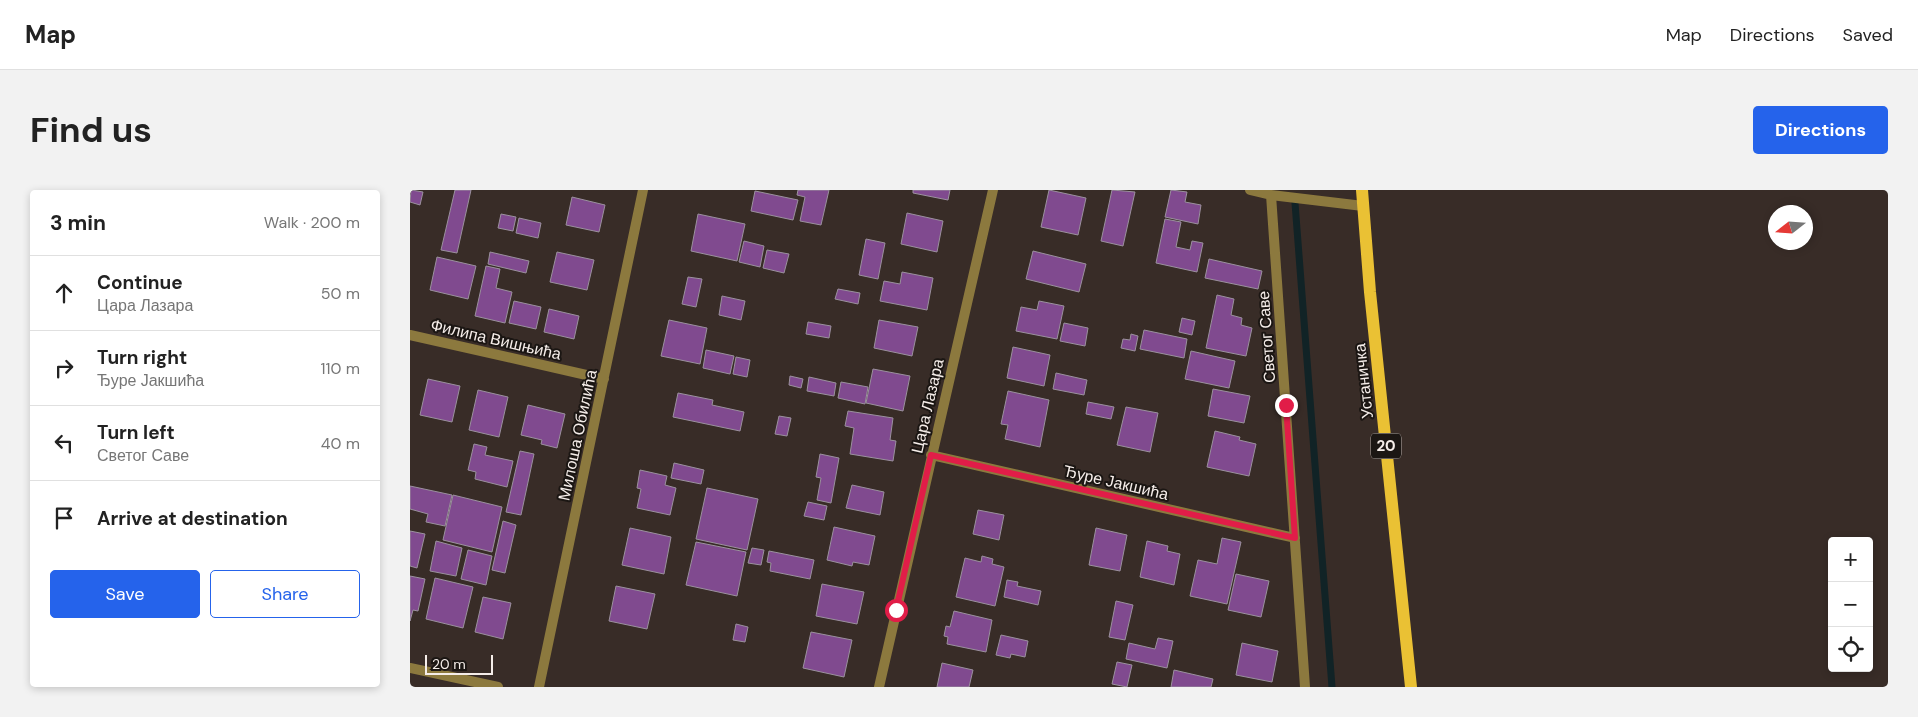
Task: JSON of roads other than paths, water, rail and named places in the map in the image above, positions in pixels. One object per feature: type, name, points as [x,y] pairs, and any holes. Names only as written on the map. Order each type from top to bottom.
[{"type":"main road","name":"Устаничка","points":[[1362,190],[1370,292],[1411,687]]},
{"type":"street","name":"Милоша Обилића","points":[[538,687],[643,190]]},
{"type":"street","name":"Цара Лазара","points":[[879,687],[993,190]]},
{"type":"street","points":[[1250,190],[1272,195],[1363,206]]},
{"type":"street","name":"Светог Саве","points":[[1272,195],[1305,687]]},
{"type":"street","name":"Филипа Вишњића","points":[[410,334],[604,379]]},
{"type":"street","name":"Ђуре Јакшића","points":[[931,455],[1295,538]]},
{"type":"street","points":[[410,668],[498,687]]},
{"type":"waterway","points":[[1295,203],[1332,687]]}]
